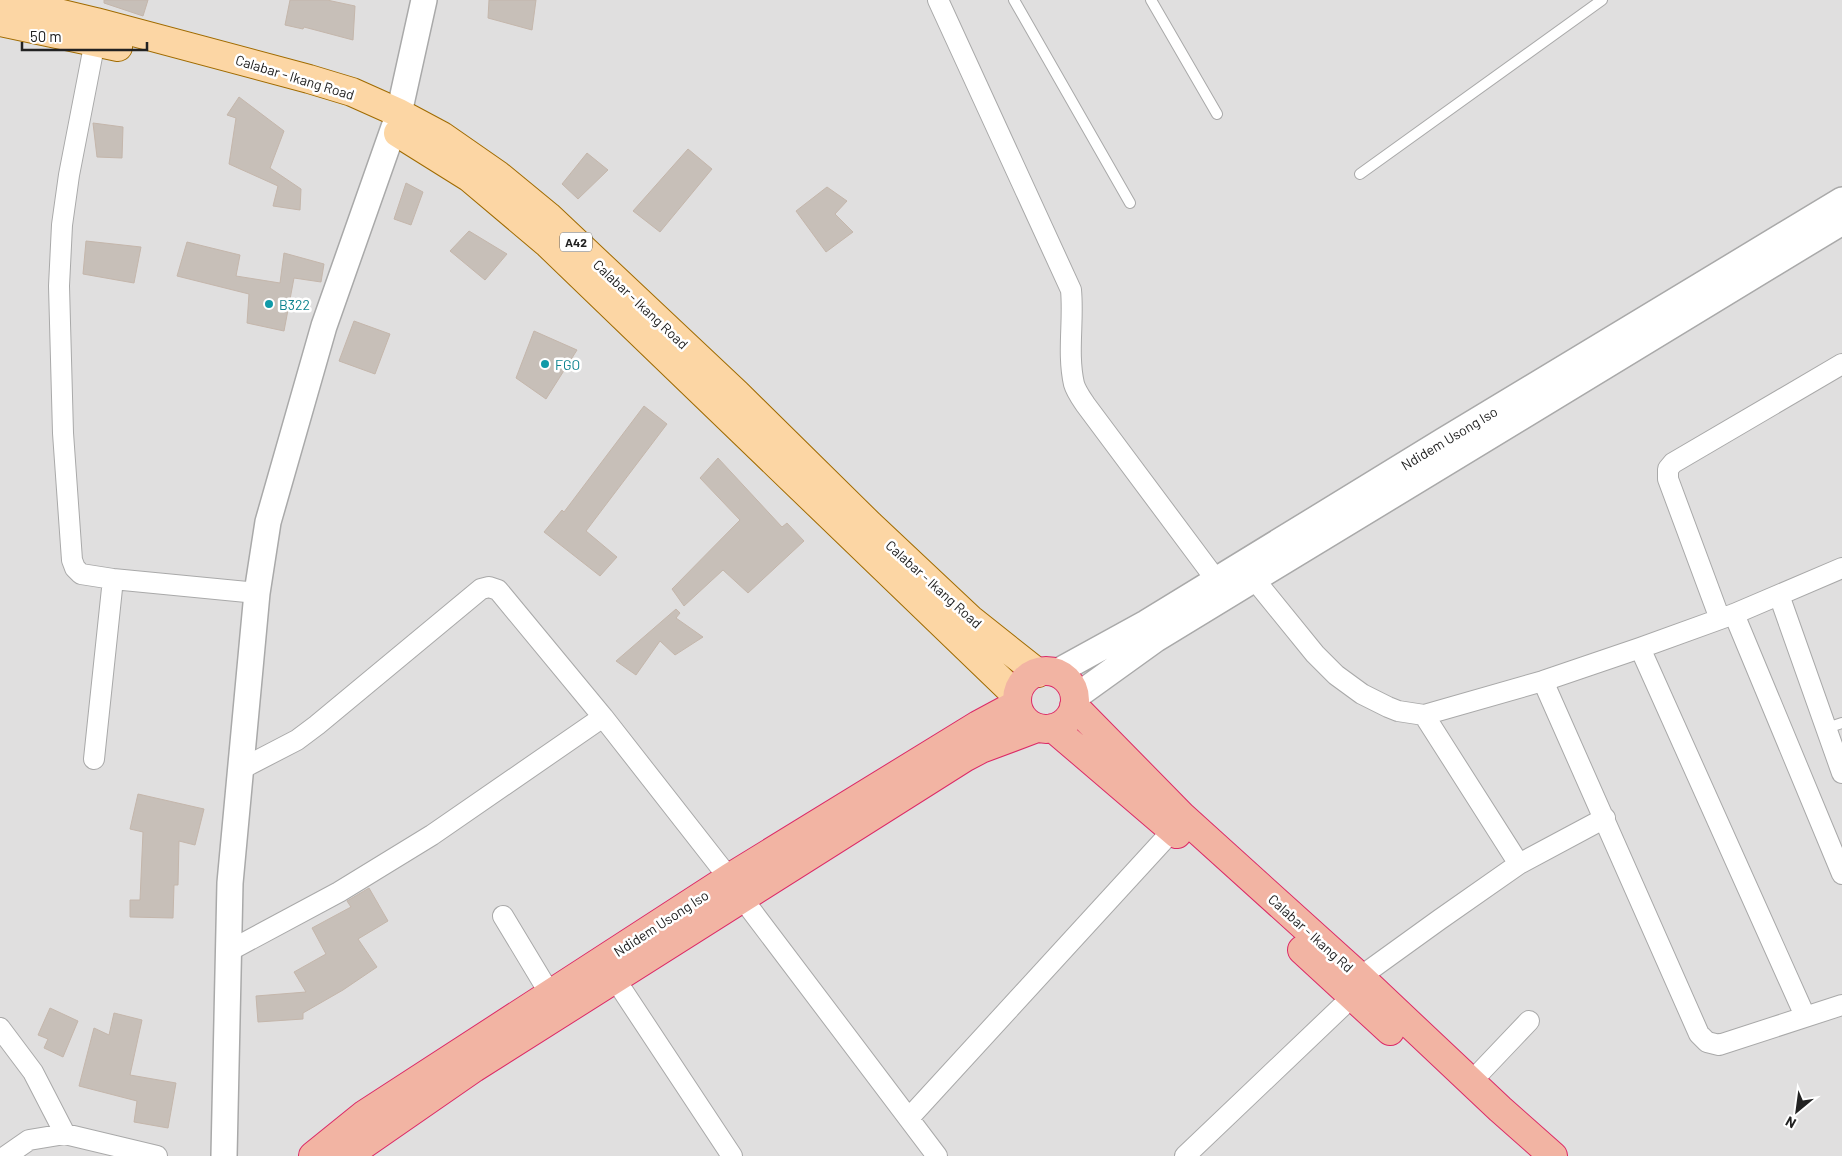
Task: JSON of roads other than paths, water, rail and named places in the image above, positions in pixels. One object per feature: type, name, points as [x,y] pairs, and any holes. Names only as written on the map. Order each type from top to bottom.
[{"type":"highway","points":[[1046,673],[1068,683],[1074,702],[1067,720],[1045,728],[1024,718],[1017,700],[1024,681],[1046,673]]},
{"type":"highway","name":"Ndidem Usong Iso","points":[[346,1156],[474,1068],[615,979],[736,888],[1017,700]]},
{"type":"highway","name":"Calabar - Ikang Rd","points":[[1074,702],[1183,817],[1528,1156]]},
{"type":"highway","name":"Ndidem Usong Iso","points":[[313,1156],[365,1114],[550,994],[964,758],[982,749],[1045,728]]},
{"type":"highway","name":"Calabar - Ikang Rd","points":[[1045,728],[1173,830],[1356,987],[1471,1082],[1553,1156]]},
{"type":"main road","name":"Calabar - Ikang Road","points":[[3,0],[96,22],[352,92],[396,121],[470,178],[547,243],[1017,700]]},
{"type":"main road","name":"Calabar - Ikang Road","points":[[0,22],[96,41],[304,96],[350,111],[396,121],[442,136],[498,175],[548,216],[737,394],[870,525],[970,619],[1046,673]]},
{"type":"street","points":[[224,1156],[230,883],[257,593],[268,522],[324,326],[396,121],[424,0]]},
{"type":"street","points":[[938,0],[1071,290],[1070,334],[1074,386],[1085,404],[1217,580]]},
{"type":"street","points":[[96,41],[69,175],[62,225],[59,286],[63,433],[72,560],[75,568],[81,574],[113,579],[257,593]]},
{"type":"street","name":"Ndidem Usong Iso","points":[[1046,673],[1146,623],[1842,200]]},
{"type":"street","name":"Ndidem Usong Iso","points":[[1074,702],[1156,639],[1842,222]]},
{"type":"street","points":[[1842,364],[1673,463],[1668,469],[1668,478],[1727,616],[1842,874]]},
{"type":"street","points":[[1254,579],[1315,654],[1336,675],[1362,694],[1388,707],[1398,711],[1424,715],[1543,681],[1640,648],[1727,616],[1842,568]]},
{"type":"street","points":[[94,758],[113,579]]},
{"type":"street","points":[[241,769],[297,740],[481,589],[486,587],[498,590],[603,717],[736,888],[937,1156]]},
{"type":"street","points":[[1779,594],[1834,725],[1842,773]]},
{"type":"street","points":[[1640,648],[1805,1016]]},
{"type":"street","points":[[1543,681],[1606,818],[1699,1034],[1707,1042],[1719,1045],[1842,1005]]},
{"type":"street","points":[[1424,715],[1520,864]]},
{"type":"street","points":[[229,951],[339,892],[432,835],[603,717]]},
{"type":"street","points":[[1185,1156],[1356,987],[1439,920],[1520,864],[1606,818]]},
{"type":"street","points":[[909,1118],[1173,830]]},
{"type":"street","points":[[503,916],[550,994]]},
{"type":"street","points":[[615,979],[732,1156]]},
{"type":"street","points":[[1471,1082],[1529,1021]]},
{"type":"street","points":[[0,1028],[33,1072],[65,1134]]},
{"type":"street","points":[[6,1156],[30,1140],[65,1134],[157,1156]]},
{"type":"lane","points":[[1014,0],[1130,203]]},
{"type":"lane","points":[[1151,0],[1217,114]]},
{"type":"lane","points":[[1360,174],[1602,0]]},
{"type":"place","name":"B322","points":[[269,304]]},
{"type":"place","name":"FGO","points":[[545,364]]}]
